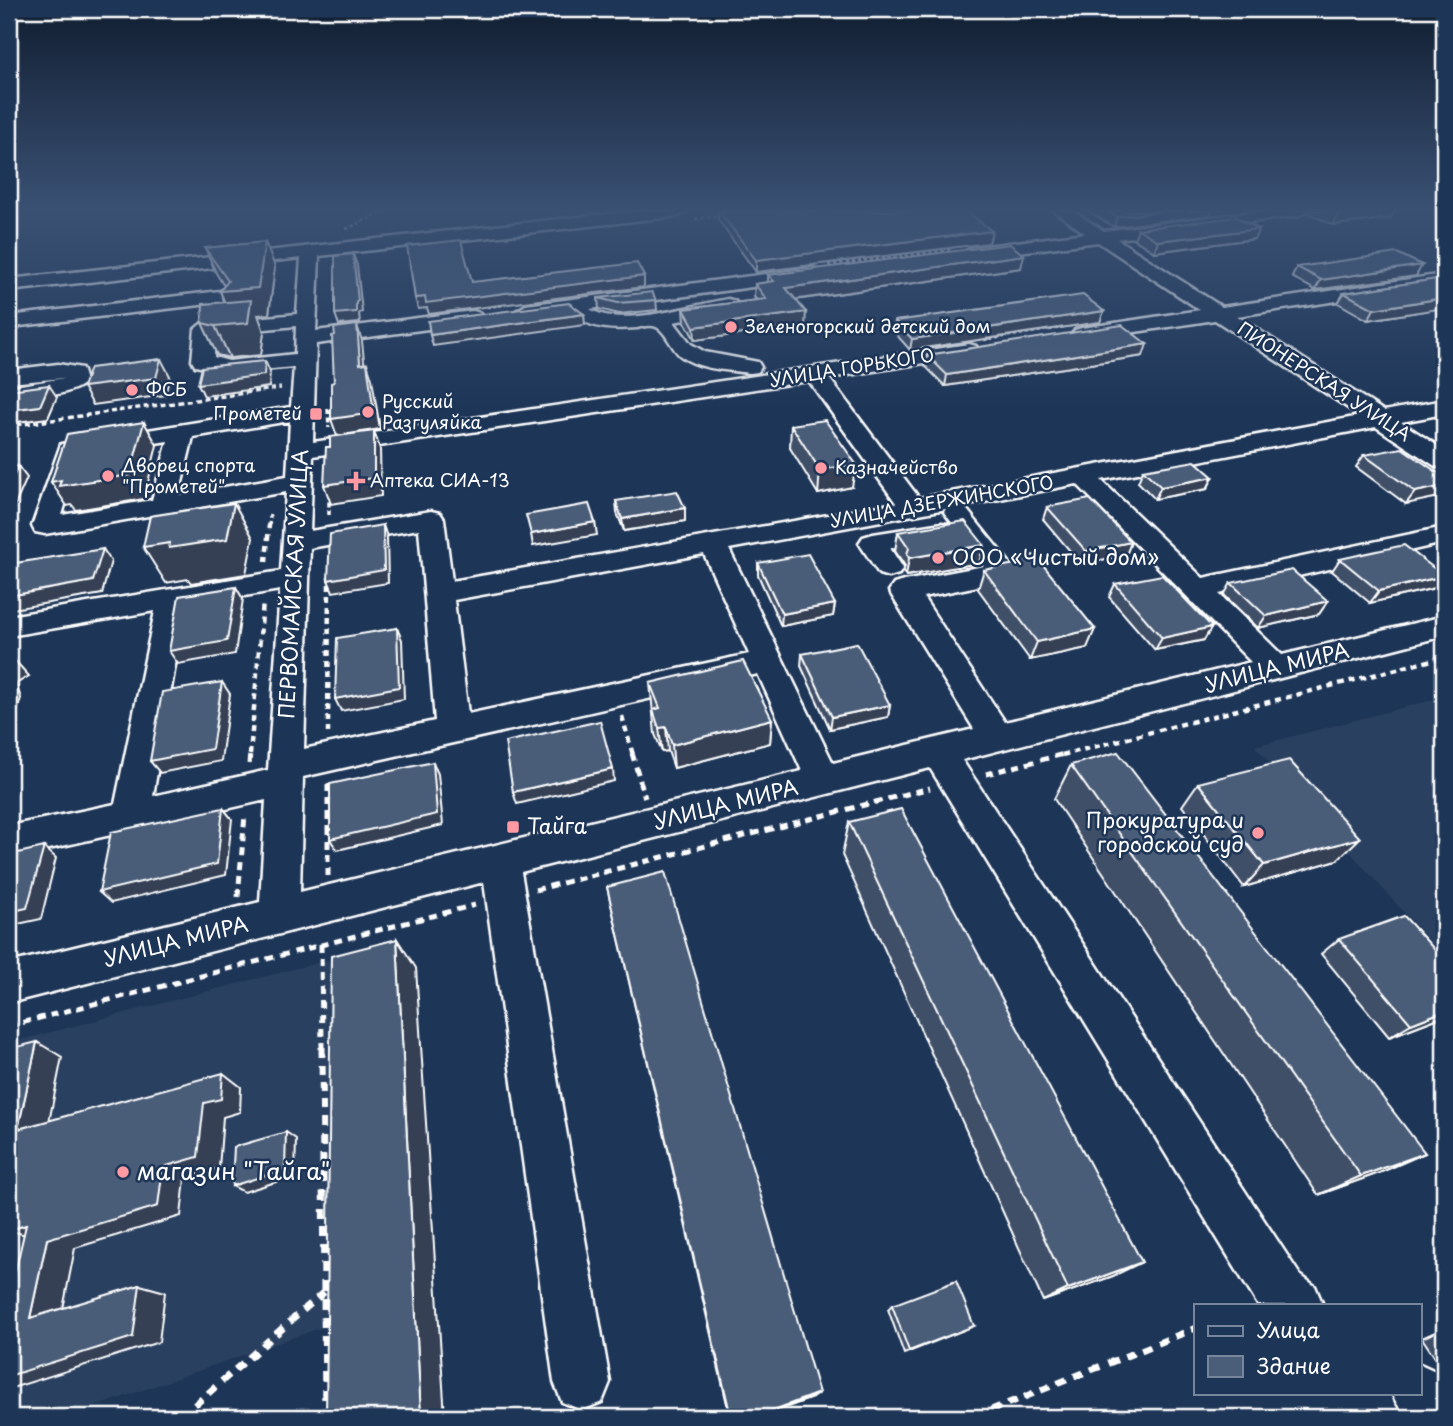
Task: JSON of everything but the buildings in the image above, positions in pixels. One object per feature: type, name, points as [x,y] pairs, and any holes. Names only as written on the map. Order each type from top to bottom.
[{"type":"street","points":[[9,285],[76,278]]},
{"type":"street","points":[[121,309],[133,278]]},
{"type":"street","name":"ПЕРВОМАЙСКАЯ УЛИЦА","points":[[279,916],[309,278]]},
{"type":"street","points":[[205,329],[306,339],[782,278]]},
{"type":"street","name":"ПИОНЕРСКАЯ УЛИЦА","points":[[1164,278],[1444,461]]},
{"type":"street","points":[[1056,337],[1444,279]]},
{"type":"street","points":[[9,327],[12,321],[220,297],[215,323],[205,329]]},
{"type":"street","points":[[576,304],[584,315],[603,325],[748,302]]},
{"type":"street","points":[[652,318],[669,326],[686,350],[755,374]]},
{"type":"street","points":[[205,329],[202,359],[228,368]]},
{"type":"street","points":[[184,372],[228,368],[306,339]]},
{"type":"street","points":[[735,343],[755,374]]},
{"type":"street","name":"УЛИЦА ГОРЬКОГО","points":[[182,432],[70,449],[45,526],[163,506],[300,466],[330,447],[755,374],[815,374],[989,347]]},
{"type":"street","points":[[9,376],[58,370],[74,373],[75,381],[58,387],[9,394]]},
{"type":"street","points":[[815,374],[913,508]]},
{"type":"street","name":"УЛИЦА ДЗЕРЖИНСКОГО","points":[[438,593],[913,508],[1443,408]]},
{"type":"street","points":[[163,506],[182,432],[302,412]]},
{"type":"street","points":[[1083,476],[1276,668]]},
{"type":"street","points":[[949,501],[1003,572],[904,591],[997,738]]},
{"type":"street","points":[[296,542],[430,519],[453,731]]},
{"type":"street","points":[[889,568],[873,544],[968,526]]},
{"type":"street","points":[[1196,589],[1444,535]]},
{"type":"street","points":[[713,544],[824,780]]},
{"type":"street","points":[[9,626],[294,578]]},
{"type":"street","points":[[131,816],[172,599]]},
{"type":"street","name":"УЛИЦА МИРА","points":[[9,983],[279,916],[503,879],[824,780],[947,767],[997,738],[1444,626]]},
{"type":"street","points":[[9,842],[131,816],[285,774],[328,758],[768,661]]},
{"type":"street","points":[[947,767],[1281,1294],[1295,1304]]},
{"type":"street","points":[[503,879],[582,1382]]},
{"type":"street","points":[[1422,1393],[1435,1403],[1444,1417]]},
{"type":"path","points":[[9,426],[281,388]]},
{"type":"path","points":[[327,876],[328,400]]},
{"type":"path","points":[[9,1026],[321,944],[503,879],[947,767],[1444,657]]},
{"type":"path","points":[[616,695],[645,799]]},
{"type":"path","points":[[321,944],[325,1417]]},
{"type":"path","points":[[181,1417],[324,1292]]},
{"type":"path","points":[[974,1417],[1194,1329]]},
{"type":"shaded area","points":[[1444,697],[1444,957],[1255,746]]},
{"type":"shaded area","points":[[336,958],[340,1321],[66,1417],[9,1417],[9,1043]]},
{"type":"place","name":"Зеленогорский детский дом","points":[[731,327]]},
{"type":"place","name":"ФСБ","points":[[132,390]]},
{"type":"place","name":"Русский Разгуляйка","points":[[368,412]]},
{"type":"place","name":"Прометей","points":[[316,414]]},
{"type":"place","name":"Казначейство","points":[[821,468]]},
{"type":"place","name":"Дворец спорта \"Прометей\"","points":[[108,476]]},
{"type":"place","name":"Аптека СИА-13","points":[[356,481]]},
{"type":"place","name":"ООО «Чистый дом»","points":[[938,558]]},
{"type":"place","name":"Тайга","points":[[513,827]]},
{"type":"place","name":"Прокуратура и городской суд","points":[[1258,833]]},
{"type":"place","name":"магазин \"Тайга\"","points":[[123,1172]]}]
